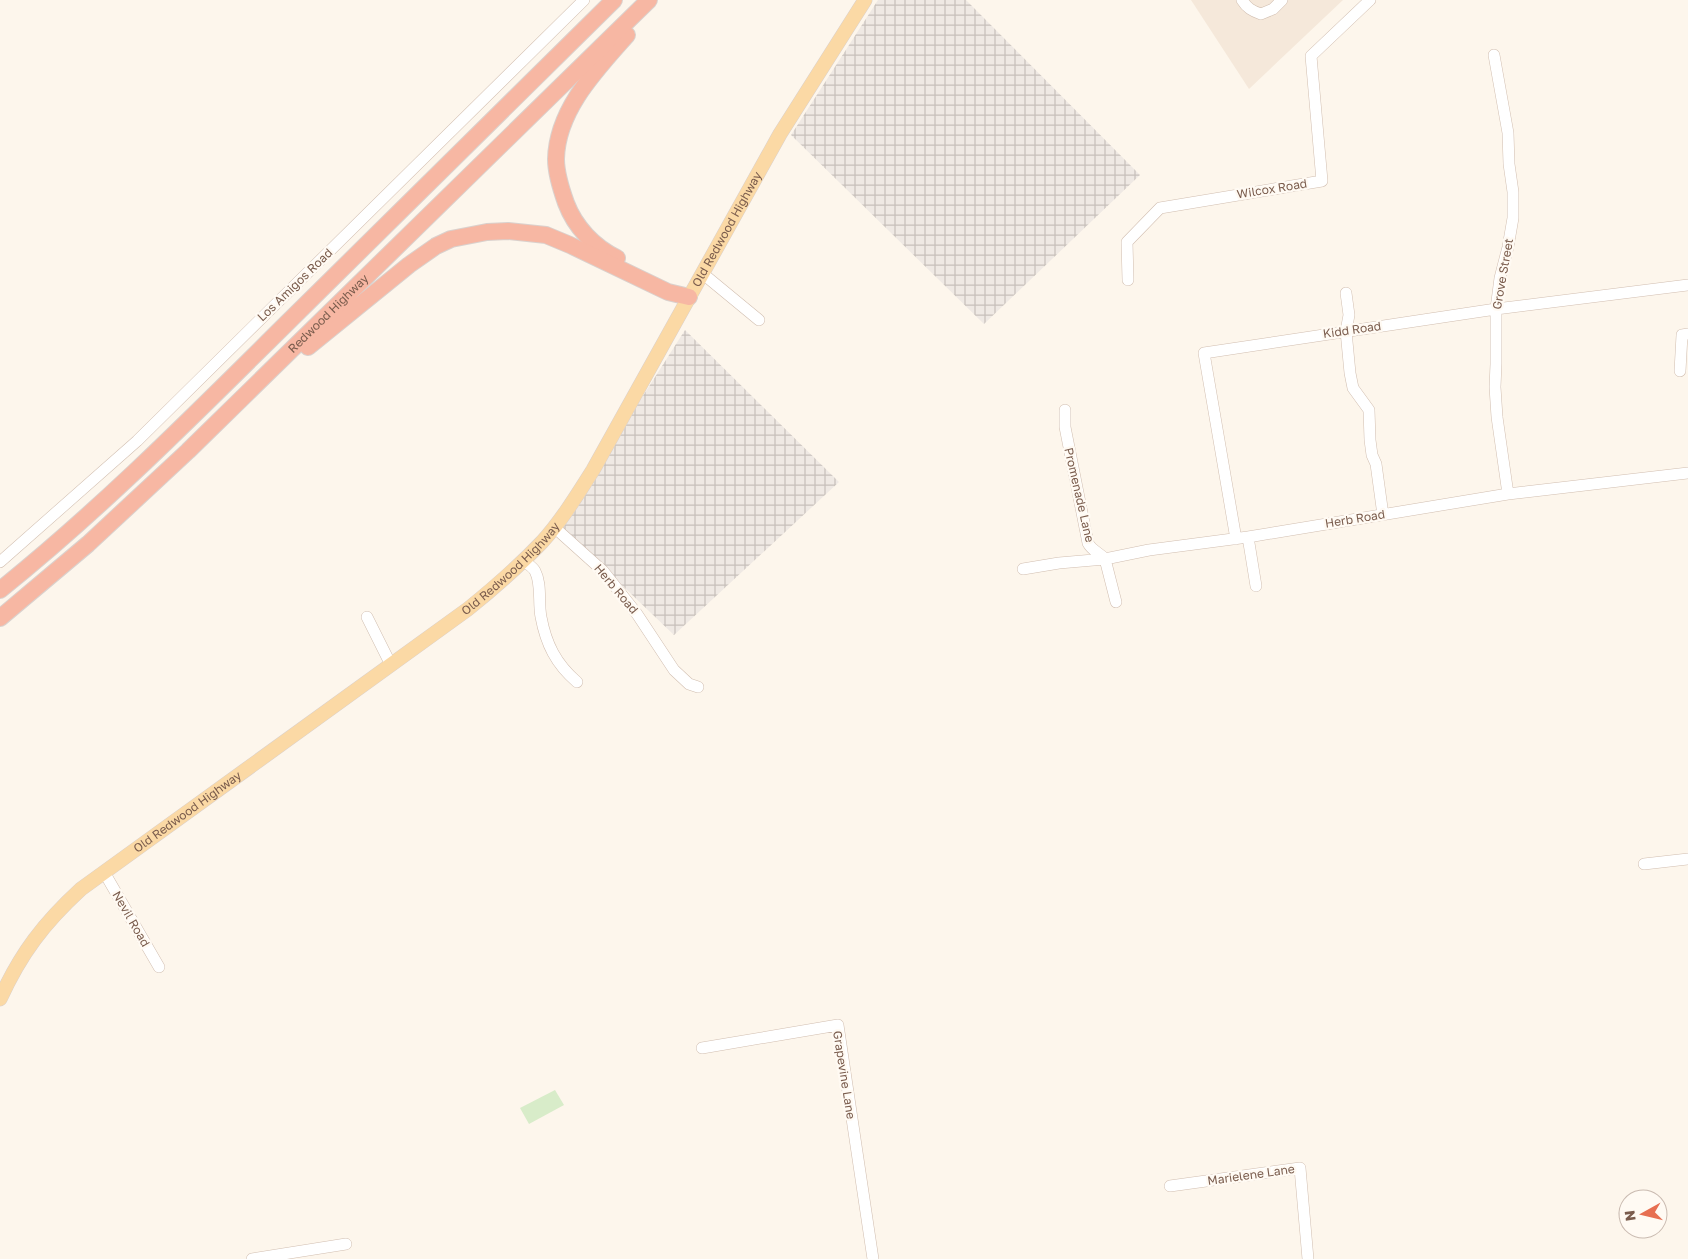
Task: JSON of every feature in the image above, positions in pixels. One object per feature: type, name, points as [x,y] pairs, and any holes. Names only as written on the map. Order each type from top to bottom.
[{"type":"highway","name":"Redwood Highway","points":[[0,590],[71,529],[219,390],[614,0]]},
{"type":"highway","name":"Redwood Highway","points":[[0,618],[88,544],[240,401],[648,0]]},
{"type":"highway","points":[[658,0],[602,63],[568,112],[561,128],[556,160],[560,185],[568,208],[589,238],[609,254],[672,285],[689,297]]},
{"type":"highway","points":[[240,401],[409,265],[436,246],[466,235],[508,231],[546,235],[668,292],[689,297]]},
{"type":"main road","name":"Old Redwood Highway","points":[[0,999],[15,967],[36,936],[50,918],[81,889],[468,609],[524,561],[554,527],[593,470],[780,134],[864,0]]},
{"type":"street","name":"Los Amigos Road","points":[[0,562],[137,441],[584,0]]},
{"type":"street","points":[[1242,0],[1253,12],[1261,14],[1272,9],[1282,0]]},
{"type":"street","name":"Wilcox Road","points":[[1128,280],[1127,242],[1160,208],[1322,181],[1311,56],[1370,0]]},
{"type":"street","name":"Grove Street","points":[[1494,55],[1508,133],[1513,209],[1508,248],[1500,278],[1496,309],[1495,387],[1508,494]]},
{"type":"street","points":[[702,273],[759,320]]},
{"type":"street","name":"Kidd Road","points":[[1236,539],[1204,353],[1496,309],[1688,285]]},
{"type":"street","points":[[1346,293],[1349,314],[1346,331],[1350,373],[1353,388],[1369,410],[1371,424],[1370,440],[1372,455],[1376,464],[1383,515]]},
{"type":"street","points":[[1680,371],[1682,336],[1688,334]]},
{"type":"street","name":"Promenade Lane","points":[[1065,410],[1064,427],[1088,543],[1092,550],[1105,559]]},
{"type":"street","name":"Herb Road","points":[[1023,569],[1059,563],[1105,559],[1149,550],[1236,539],[1508,494],[1688,473]]},
{"type":"street","name":"Herb Road","points":[[554,527],[603,571],[636,614],[674,670],[689,684],[698,687]]},
{"type":"street","points":[[1248,537],[1256,586]]},
{"type":"street","points":[[1105,559],[1116,602]]},
{"type":"street","points":[[524,561],[534,569],[538,579],[540,616],[554,656],[564,671],[578,682]]},
{"type":"street","points":[[367,617],[391,665]]},
{"type":"street","points":[[1644,864],[1688,860]]},
{"type":"street","name":"Nevil Road","points":[[104,872],[159,967]]},
{"type":"street","name":"Grapevine Lane","points":[[702,1048],[838,1025],[873,1259]]},
{"type":"street","name":"Marielene Lane","points":[[1170,1186],[1300,1168],[1308,1259]]},
{"type":"street","points":[[252,1259],[346,1244]]},
{"type":"shaded area","points":[[878,0],[966,0],[1140,175],[984,324],[791,135]]},
{"type":"shaded area","points":[[1191,0],[1343,0],[1249,89]]},
{"type":"shaded area","points":[[685,330],[839,482],[674,635],[560,526]]},
{"type":"green space","points":[[555,1090],[564,1105],[529,1124],[520,1108]]}]
